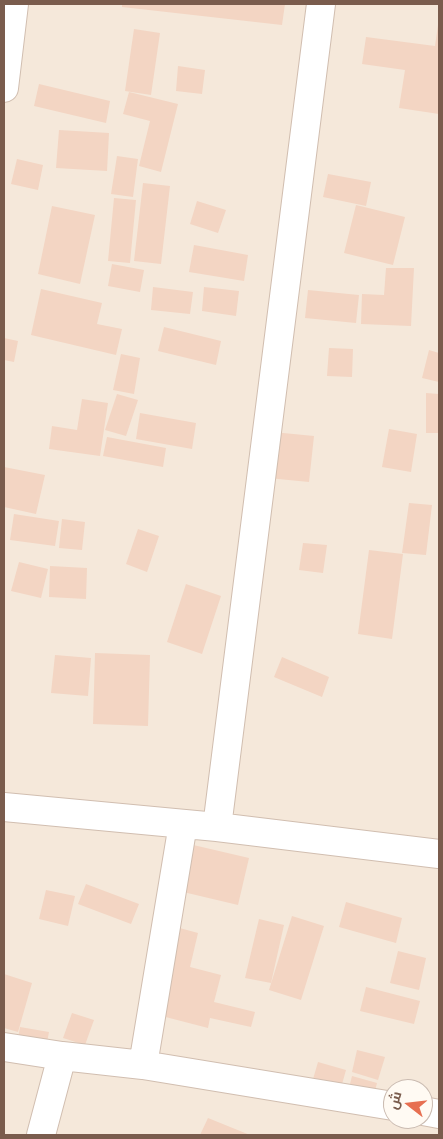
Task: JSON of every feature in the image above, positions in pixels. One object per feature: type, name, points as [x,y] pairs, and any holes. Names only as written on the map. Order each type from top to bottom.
[{"type":"street","points":[[4,88],[14,4]]},
{"type":"street","points":[[217,827],[321,4]]},
{"type":"street","points":[[4,807],[217,827],[439,854]]},
{"type":"street","points":[[143,1066],[183,824]]},
{"type":"street","points":[[4,1047],[143,1066],[383,1104]]},
{"type":"street","points":[[41,1135],[62,1056]]},
{"type":"shaded area","points":[[4,4],[439,4],[439,1135],[4,1135]]},
{"type":"building","points":[[122,4],[285,4],[282,25],[122,7]]},
{"type":"building","points":[[438,25],[439,114],[399,108],[405,70],[362,64],[366,37],[435,46]]},
{"type":"building","points":[[134,29],[160,33],[151,95],[125,91]]},
{"type":"building","points":[[178,66],[205,70],[202,94],[176,91]]},
{"type":"building","points":[[39,84],[110,101],[106,123],[34,106]]},
{"type":"building","points":[[129,92],[178,104],[161,172],[139,166],[150,121],[123,114]]},
{"type":"building","points":[[59,130],[109,133],[107,171],[56,168]]},
{"type":"building","points":[[117,156],[138,159],[133,197],[111,194]]},
{"type":"building","points":[[17,159],[43,165],[38,190],[11,184]]},
{"type":"building","points":[[328,174],[371,182],[366,206],[323,197]]},
{"type":"building","points":[[143,183],[170,186],[161,264],[134,261]]},
{"type":"building","points":[[114,198],[136,200],[130,263],[108,261]]},
{"type":"building","points":[[197,201],[226,210],[218,233],[190,224]]},
{"type":"building","points":[[356,205],[405,217],[393,265],[344,253]]},
{"type":"building","points":[[52,206],[95,215],[80,284],[38,274]]},
{"type":"building","points":[[194,245],[248,255],[244,281],[189,272]]},
{"type":"building","points":[[112,264],[144,270],[140,292],[108,286]]},
{"type":"building","points":[[386,268],[414,268],[411,326],[361,324],[362,294],[384,295]]},
{"type":"building","points":[[153,287],[193,292],[190,314],[151,310]]},
{"type":"building","points":[[204,287],[239,291],[236,316],[202,311]]},
{"type":"building","points":[[41,289],[102,303],[97,324],[122,329],[116,355],[31,335]]},
{"type":"building","points":[[308,290],[359,295],[356,323],[305,318]]},
{"type":"building","points":[[164,327],[221,341],[216,365],[158,351]]},
{"type":"building","points":[[4,338],[18,341],[14,362],[4,360]]},
{"type":"building","points":[[329,348],[353,349],[352,377],[327,376]]},
{"type":"building","points":[[429,350],[439,353],[439,382],[422,378]]},
{"type":"building","points":[[121,354],[140,358],[134,394],[113,390]]},
{"type":"building","points":[[426,393],[439,394],[439,433],[426,433]]},
{"type":"building","points":[[117,394],[138,400],[126,436],[105,430]]},
{"type":"building","points":[[82,399],[108,403],[100,456],[49,449],[52,426],[77,430]]},
{"type":"building","points":[[140,413],[196,423],[192,449],[136,439]]},
{"type":"building","points":[[389,429],[417,434],[411,472],[382,467]]},
{"type":"building","points":[[273,432],[314,436],[309,482],[268,478]]},
{"type":"building","points":[[107,437],[166,448],[163,467],[103,456]]},
{"type":"building","points":[[4,467],[45,475],[36,514],[4,507]]},
{"type":"building","points":[[409,503],[432,505],[426,555],[402,553]]},
{"type":"building","points":[[14,514],[59,521],[55,546],[10,540]]},
{"type":"building","points":[[62,519],[85,522],[82,550],[59,548]]},
{"type":"building","points":[[138,529],[159,536],[147,572],[126,564]]},
{"type":"building","points":[[303,543],[327,545],[323,573],[299,570]]},
{"type":"building","points":[[369,550],[403,554],[392,639],[358,634]]},
{"type":"building","points":[[19,562],[48,569],[41,598],[11,591]]},
{"type":"building","points":[[50,566],[87,568],[86,599],[49,597]]},
{"type":"building","points":[[186,584],[221,596],[202,654],[167,642]]},
{"type":"building","points":[[95,653],[150,655],[148,726],[93,724]]},
{"type":"building","points":[[55,655],[91,658],[88,696],[51,693]]},
{"type":"building","points":[[282,657],[329,677],[322,697],[274,677]]},
{"type":"building","points":[[189,844],[249,858],[238,905],[179,891]]},
{"type":"building","points":[[86,884],[139,904],[131,924],[78,904]]},
{"type":"building","points":[[46,890],[75,896],[68,926],[39,919]]},
{"type":"building","points":[[346,902],[402,918],[396,943],[339,927]]},
{"type":"building","points":[[292,916],[324,926],[301,1000],[269,990]]},
{"type":"building","points":[[259,919],[284,925],[271,983],[245,978]]},
{"type":"building","points":[[176,927],[198,933],[190,967],[221,975],[214,1002],[255,1012],[251,1027],[210,1018],[208,1028],[154,1014]]},
{"type":"building","points":[[398,951],[426,958],[419,990],[390,983]]},
{"type":"building","points":[[4,974],[32,983],[18,1032],[4,1028]]},
{"type":"building","points":[[366,987],[420,1001],[414,1024],[360,1011]]},
{"type":"building","points":[[72,1013],[94,1020],[85,1045],[63,1038]]},
{"type":"building","points":[[20,1027],[49,1032],[45,1053],[16,1049]]},
{"type":"building","points":[[357,1050],[385,1057],[378,1080],[352,1072]]},
{"type":"building","points":[[318,1062],[346,1070],[339,1095],[311,1086]]},
{"type":"building","points":[[352,1076],[377,1083],[371,1107],[346,1100]]},
{"type":"building","points":[[208,1118],[250,1135],[200,1135]]}]
